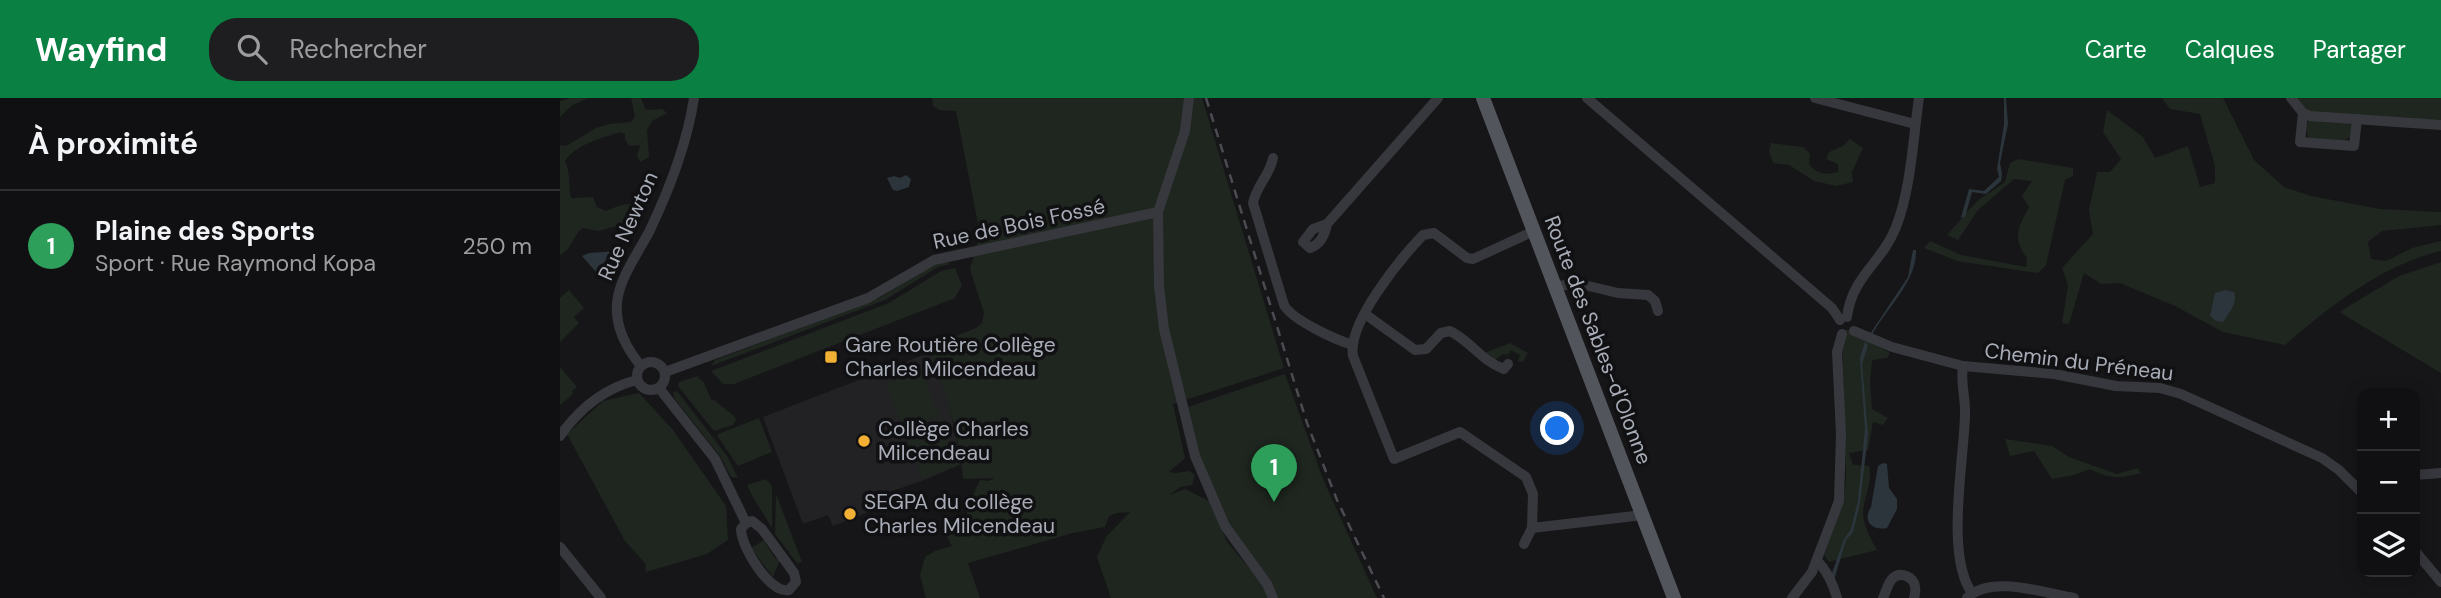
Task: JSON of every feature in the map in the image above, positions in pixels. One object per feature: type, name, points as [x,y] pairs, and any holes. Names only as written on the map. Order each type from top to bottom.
[{"type":"main road","name":"Route des Sables-d'Olonne","points":[[1482,98],[1674,598]]},
{"type":"street","name":"Rue Newton","points":[[641,366],[628,350],[621,334],[617,302],[624,281],[666,197],[694,98]]},
{"type":"street","points":[[1189,98],[1185,131],[1158,212],[1159,286],[1164,329],[1195,456],[1225,526],[1266,583],[1273,598]]},
{"type":"street","points":[[1327,224],[1438,98]]},
{"type":"street","points":[[1587,98],[1843,318],[1854,322],[1854,331],[1847,335],[1842,334],[1837,327],[1843,318],[1853,291],[1895,230],[1902,208],[1919,98]]},
{"type":"street","points":[[1815,98],[1915,124]]},
{"type":"street","points":[[2291,98],[2302,113],[2310,116],[2441,125]]},
{"type":"street","points":[[2302,113],[2300,142],[2354,146],[2357,119]]},
{"type":"street","points":[[1273,158],[1271,168],[1255,191],[1253,202],[1284,305],[1300,319],[1337,340],[1353,345]]},
{"type":"street","name":"Rue de Bois Fossé","points":[[665,372],[868,298],[934,260],[1158,212]]},
{"type":"street","points":[[1524,544],[1532,528],[1533,494],[1526,477],[1460,432],[1394,459],[1353,356],[1353,345],[1373,296],[1423,235],[1434,233],[1473,260],[1534,231]]},
{"type":"street","points":[[1555,286],[1580,284],[1618,293],[1648,295],[1658,311]]},
{"type":"street","points":[[1365,314],[1415,350],[1426,349],[1441,333],[1450,331],[1470,343],[1488,363],[1503,369],[1508,364]]},
{"type":"street","name":"Chemin du Préneau","points":[[1854,331],[1892,347],[1964,366],[2054,374],[2116,386],[2160,388],[2181,394],[2303,447],[2322,458],[2357,488]]},
{"type":"street","points":[[1792,598],[1807,581],[1817,561],[1839,500],[1841,434],[1837,352],[1842,334]]},
{"type":"street","points":[[560,436],[573,419],[597,398],[637,380],[641,366],[652,362],[665,372],[660,388],[649,391],[637,380]]},
{"type":"street","points":[[1964,366],[1962,379],[1966,406],[1959,475],[1959,552],[1962,575],[1969,595],[1995,584],[2074,598]]},
{"type":"street","points":[[660,388],[715,459],[746,523]]},
{"type":"street","points":[[2420,475],[2441,474]]},
{"type":"street","points":[[2350,481],[2357,477]]},
{"type":"street","points":[[1532,528],[1643,515]]},
{"type":"street","points":[[752,521],[759,525],[794,573],[796,582],[789,590],[780,590],[757,566],[741,537],[741,529],[746,523],[752,521]]},
{"type":"street","points":[[560,547],[601,598]]},
{"type":"street","points":[[2420,557],[2441,582]]},
{"type":"street","points":[[1817,561],[1834,586],[1837,598]]},
{"type":"street","points":[[1883,598],[1891,580],[1897,575],[1904,575],[1911,579],[1915,586],[1914,598]]},
{"type":"shaded area","points":[[588,98],[571,106],[560,117],[560,101]]},
{"type":"shaded area","points":[[631,98],[641,98],[646,110],[662,109],[667,113],[652,121],[647,130],[649,157],[640,162],[637,156],[640,145],[629,146],[625,134],[621,132],[582,146],[565,161],[571,198],[593,197],[597,207],[606,211],[631,204],[646,211],[631,233],[621,225],[598,231],[582,228],[560,255],[560,145],[566,146],[596,128],[631,122],[635,116]]},
{"type":"shaded area","points":[[932,98],[1202,98],[1284,368],[1173,404],[1185,458],[1169,472],[1189,471],[1195,475],[1192,485],[1180,487],[1170,495],[1185,489],[1211,502],[1227,542],[1261,582],[1269,598],[1111,598],[1097,557],[1106,537],[1130,512],[1109,516],[1105,527],[1073,533],[968,563],[980,598],[926,598],[920,575],[925,557],[952,546],[946,535],[948,524],[954,534],[964,534],[969,507],[980,480],[995,478],[963,479],[955,428],[928,347],[976,328],[982,323],[984,313],[970,269],[980,234],[956,111],[939,110],[933,106]]},
{"type":"shaded area","points":[[2004,98],[2008,124],[2000,163],[2001,181],[1986,194],[1972,192],[1965,217],[1961,218],[1969,189],[1984,191],[1999,177],[1997,169],[2004,124]]},
{"type":"shaded area","points":[[2162,98],[2223,98],[2254,160],[2284,187],[2311,196],[2380,209],[2441,212],[2441,225],[2382,231],[2368,242],[2371,259],[2386,261],[2412,248],[2441,241],[2441,251],[2398,266],[2358,289],[2285,345],[2223,332],[2175,306],[2120,283],[2101,284],[2084,273],[2069,324],[2062,323],[2068,285],[2062,268],[2093,234],[2089,210],[2097,172],[2110,172],[2121,159],[2103,132],[2107,110],[2143,137],[2155,158],[2188,146],[2200,187],[2215,183],[2215,166],[2200,114],[2170,109]]},
{"type":"shaded area","points":[[2295,98],[2441,98],[2441,122],[2308,112]]},
{"type":"shaded area","points":[[2308,121],[2349,122],[2352,126],[2350,137],[2344,141],[2308,137],[2306,128]]},
{"type":"shaded area","points":[[1850,139],[1863,148],[1852,172],[1853,182],[1836,186],[1814,181],[1789,165],[1773,163],[1769,151],[1771,143],[1803,147],[1810,154],[1809,164],[1812,168],[1822,173],[1833,173],[1838,172],[1838,164],[1826,159],[1829,152],[1843,146]]},
{"type":"shaded area","points":[[2018,159],[2073,168],[2073,176],[2065,180],[2046,265],[2038,273],[1957,261],[1924,248],[1930,241],[1961,255],[2026,267],[2027,258],[2019,244],[2018,232],[2029,207],[2022,196],[2032,181],[2014,179],[1978,210],[1958,240],[1947,235],[1977,201],[2005,182],[2010,163]]},
{"type":"shaded area","points":[[906,175],[911,179],[909,187],[893,190],[887,178]]},
{"type":"shaded area","points":[[1913,250],[1916,250],[1912,273],[1872,335],[1870,334],[1908,277]]},
{"type":"shaded area","points":[[618,251],[603,280],[582,256],[589,253]]},
{"type":"shaded area","points":[[946,262],[951,264],[938,267],[885,300],[711,366],[715,360],[881,297],[931,266]]},
{"type":"shaded area","points":[[2441,262],[2441,373],[2339,312],[2399,276]]},
{"type":"shaded area","points":[[955,268],[962,285],[955,298],[734,384],[723,384],[711,371],[889,303],[941,271]]},
{"type":"shaded area","points":[[569,290],[584,308],[574,317],[579,323],[560,342],[560,298]]},
{"type":"shaded area","points":[[2225,290],[2234,292],[2234,304],[2223,322],[2216,321],[2210,316],[2215,293]]},
{"type":"shaded area","points":[[1847,329],[1890,353],[1887,358],[1872,360],[1870,382],[1872,409],[1888,418],[1883,425],[1873,422],[1868,450],[1849,453],[1853,465],[1869,466],[1870,478],[1863,517],[1877,550],[1829,562],[1824,555],[1844,499],[1846,475],[1842,333]]},
{"type":"shaded area","points":[[1865,342],[1868,345],[1862,364],[1868,434],[1860,503],[1853,532],[1846,540],[1834,580],[1831,576],[1844,539],[1851,529],[1858,501],[1865,429],[1860,358]]},
{"type":"shaded area","points":[[1510,343],[1528,353],[1523,362],[1518,361],[1520,355],[1511,350],[1508,355],[1503,354],[1495,360],[1485,353]]},
{"type":"shaded area","name":"Collège Charles Milcendeau","points":[[931,352],[947,397],[962,464],[886,493],[889,504],[833,526],[828,515],[803,524],[763,417]]},
{"type":"shaded area","points":[[560,367],[577,387],[560,405]]},
{"type":"shaded area","points":[[921,370],[939,416],[904,430],[886,383]]},
{"type":"shaded area","points":[[1285,374],[1323,479],[1377,598],[1277,598],[1238,541],[1209,485],[1185,408]]},
{"type":"shaded area","points":[[698,376],[712,401],[735,417],[733,425],[714,431],[678,386],[679,382]]},
{"type":"shaded area","points":[[677,391],[727,456],[738,478],[731,477],[720,456],[675,399],[673,393]]},
{"type":"shaded area","points":[[639,393],[673,430],[726,506],[728,540],[707,554],[646,572],[645,563],[625,541],[567,434],[603,401]]},
{"type":"shaded area","points":[[759,418],[772,452],[738,466],[718,434]]},
{"type":"shaded area","points":[[940,419],[958,465],[923,479],[905,432]]},
{"type":"shaded area","points":[[2005,439],[2052,446],[2069,457],[2117,474],[2138,468],[2141,473],[2115,477],[2090,469],[2052,479],[2034,451],[2010,456]]},
{"type":"shaded area","points":[[1887,464],[1889,488],[1897,499],[1897,509],[1887,528],[1882,529],[1870,524],[1868,512],[1878,466]]},
{"type":"shaded area","points":[[766,479],[772,486],[772,528],[747,485]]},
{"type":"shaded area","points":[[776,494],[802,562],[797,563],[775,534]]},
{"type":"shaded area","points":[[766,539],[765,543],[775,558],[780,560],[773,577],[751,548]]},
{"type":"railway","points":[[1206,98],[1307,423],[1337,500],[1384,598]]},
{"type":"place","name":"Gare Routière Collège Charles Milcendeau","points":[[831,357]]},
{"type":"place","name":"Collège Charles Milcendeau","points":[[864,441]]},
{"type":"place","name":"Plaine des Sports","points":[[1274,502]]},
{"type":"place","name":"SEGPA du collège Charles Milcendeau","points":[[850,514]]}]
